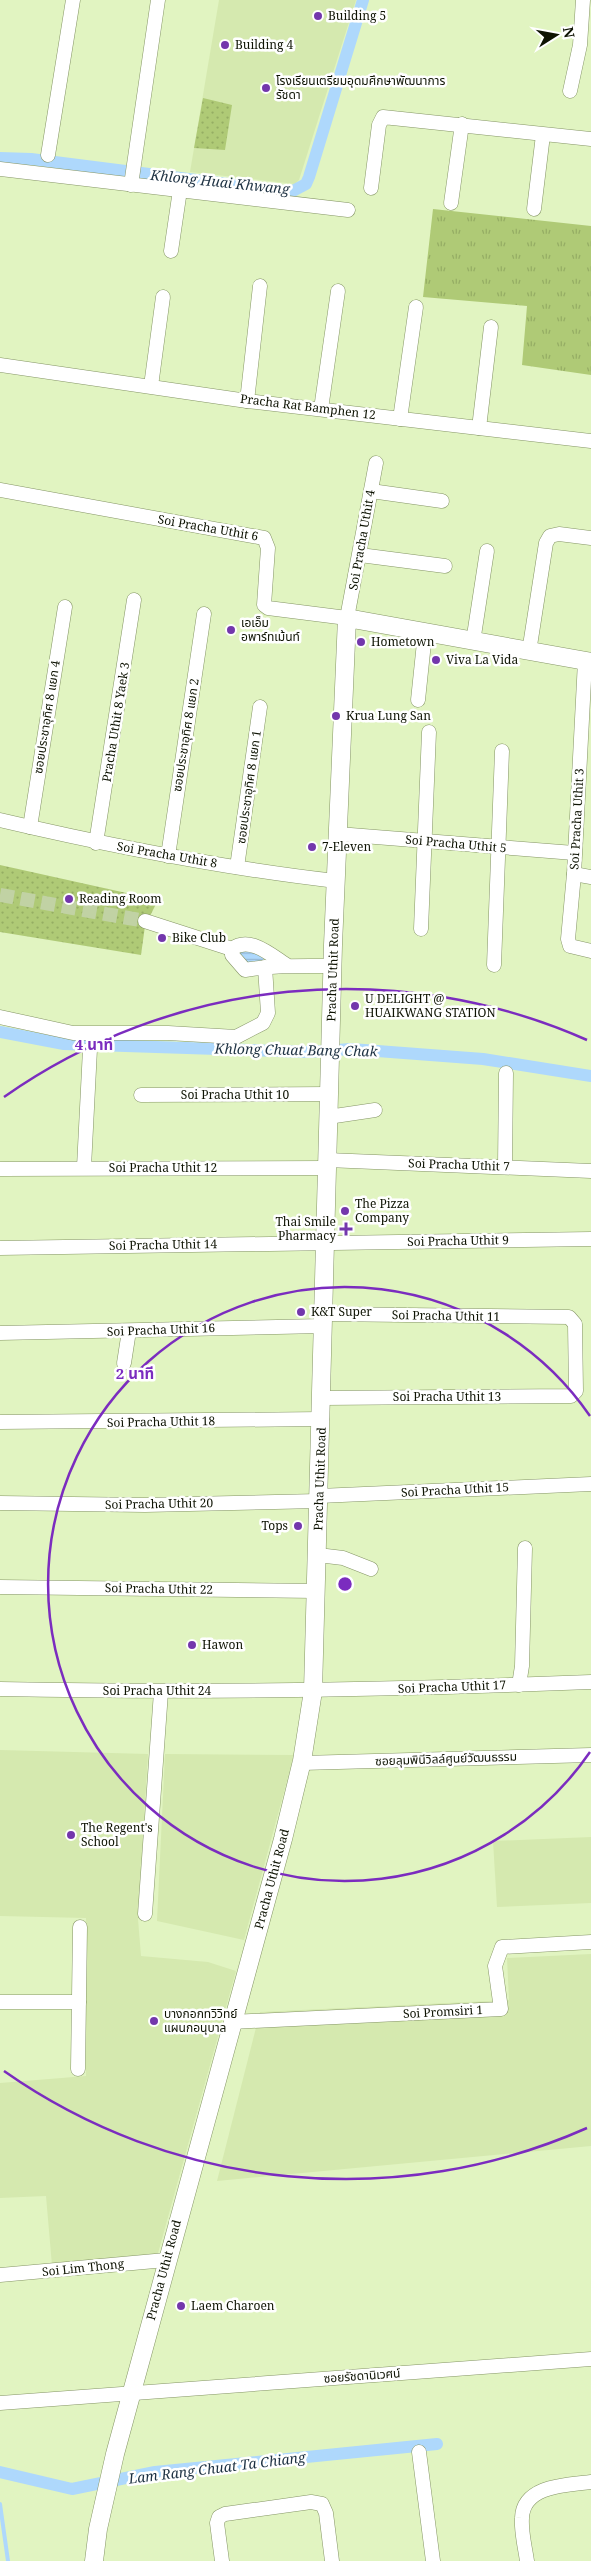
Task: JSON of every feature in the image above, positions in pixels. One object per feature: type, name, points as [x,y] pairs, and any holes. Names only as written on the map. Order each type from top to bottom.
[{"type":"main road","points":[[348,618],[588,662]]},
{"type":"main road","name":"Pracha Uthit Road","points":[[94,2561],[98,2529],[115,2454],[302,1763],[313,1691],[322,1419],[328,1117],[348,618]]},
{"type":"street","points":[[48,155],[73,0]]},
{"type":"street","points":[[131,183],[158,0]]},
{"type":"street","points":[[570,91],[580,45],[583,0]]},
{"type":"street","points":[[371,188],[379,125],[384,117],[462,124],[591,140]]},
{"type":"street","points":[[451,204],[462,124]]},
{"type":"street","points":[[534,209],[543,135]]},
{"type":"street","points":[[0,169],[348,210]]},
{"type":"street","points":[[172,251],[180,190]]},
{"type":"street","points":[[247,401],[260,286]]},
{"type":"street","points":[[321,409],[338,291]]},
{"type":"street","points":[[151,386],[163,297]]},
{"type":"street","points":[[400,418],[416,307]]},
{"type":"street","points":[[479,428],[491,327]]},
{"type":"street","name":"Pracha Rat Bamphen 12","points":[[0,365],[247,401],[591,441]]},
{"type":"street","name":"Soi Pracha Uthit 4","points":[[348,618],[376,463]]},
{"type":"street","name":"Soi Pracha Uthit 6","points":[[0,490],[264,538],[268,548],[264,605],[268,608],[348,618]]},
{"type":"street","points":[[372,491],[442,501]]},
{"type":"street","points":[[529,652],[546,544],[550,536],[559,534],[591,538]]},
{"type":"street","points":[[473,642],[487,550]]},
{"type":"street","points":[[360,555],[445,566]]},
{"type":"street","name":"Pracha Uthit 8 Yaek 3","points":[[96,843],[134,600]]},
{"type":"street","name":"ซอยประชาอุทิศ 8 แยก 4","points":[[30,827],[65,608]]},
{"type":"street","name":"ซอยประชาอุทิศ 8 แยก 2","points":[[168,856],[204,614]]},
{"type":"street","points":[[418,700],[425,633]]},
{"type":"street","name":"Soi Pracha Uthit 3","points":[[588,662],[568,939],[570,946],[591,951]]},
{"type":"street","name":"ซอยประชาอุทิศ 8 แยก 1","points":[[237,867],[260,707]]},
{"type":"street","points":[[420,929],[429,732]]},
{"type":"street","points":[[494,965],[500,848],[502,751]]},
{"type":"street","name":"Soi Pracha Uthit 8","points":[[0,820],[96,843],[262,873],[336,881]]},
{"type":"street","name":"Soi Pracha Uthit 5","points":[[338,834],[574,853]]},
{"type":"street","points":[[574,874],[591,877]]},
{"type":"street","points":[[145,921],[232,949]]},
{"type":"street","points":[[288,966],[249,943],[239,943],[232,949],[232,955],[245,970],[265,967],[333,966]]},
{"type":"street","points":[[0,1017],[73,1033],[236,1037],[263,1023],[268,1013],[265,967]]},
{"type":"street","points":[[84,1167],[90,1049]]},
{"type":"street","points":[[505,1166],[506,1073]]},
{"type":"street","name":"Soi Pracha Uthit 10","points":[[141,1095],[329,1094]]},
{"type":"street","points":[[328,1117],[375,1110]]},
{"type":"street","name":"Soi Pracha Uthit 12","points":[[0,1169],[327,1164]]},
{"type":"street","name":"Soi Pracha Uthit 7","points":[[327,1164],[505,1166],[591,1171]]},
{"type":"street","name":"Soi Pracha Uthit 9","points":[[325,1243],[591,1239]]},
{"type":"street","name":"Soi Pracha Uthit 14","points":[[0,1248],[325,1243]]},
{"type":"street","name":"Soi Pracha Uthit 11","points":[[323,1320],[569,1317],[574,1324],[576,1391],[571,1396]]},
{"type":"street","name":"Soi Pracha Uthit 16","points":[[0,1333],[129,1331],[323,1320]]},
{"type":"street","points":[[124,1363],[129,1331]]},
{"type":"street","name":"Soi Pracha Uthit 13","points":[[322,1398],[571,1396]]},
{"type":"street","name":"Soi Pracha Uthit 18","points":[[0,1422],[322,1419]]},
{"type":"street","name":"Soi Pracha Uthit 15","points":[[319,1499],[591,1484]]},
{"type":"street","name":"Soi Pracha Uthit 20","points":[[0,1503],[145,1505],[319,1499]]},
{"type":"street","points":[[519,1685],[522,1666],[525,1548]]},
{"type":"street","points":[[318,1555],[343,1558],[371,1569]]},
{"type":"street","name":"Soi Pracha Uthit 22","points":[[0,1587],[317,1591]]},
{"type":"street","name":"Soi Pracha Uthit 17","points":[[313,1691],[591,1682]]},
{"type":"street","name":"Soi Pracha Uthit 24","points":[[0,1689],[161,1692],[313,1691]]},
{"type":"street","points":[[146,1914],[161,1692]]},
{"type":"street","name":"ซอยลุมพินีวิลล์ศูนย์วัฒนธรรม","points":[[302,1763],[591,1754]]},
{"type":"street","points":[[78,2069],[80,1927]]},
{"type":"street","name":"Soi Promsiri 1","points":[[232,2022],[501,2009],[495,1966],[502,1947],[591,1942]]},
{"type":"street","points":[[0,2002],[79,2002]]},
{"type":"street","name":"Soi Lim Thong","points":[[0,2276],[166,2260]]},
{"type":"street","name":"ซอยรัชดานิเวศน์","points":[[0,2403],[591,2359]]},
{"type":"street","points":[[419,2452],[433,2561]]},
{"type":"street","points":[[527,2561],[522,2517],[528,2500],[539,2492],[564,2485],[591,2482]]},
{"type":"street","points":[[222,2561],[217,2523],[219,2517],[225,2514],[311,2502],[322,2504],[326,2512],[332,2561]]},
{"type":"shaded area","name":"โรงเรียนเตรียมอุดมศึกษาพัฒนาการ รัชดา","points":[[219,0],[356,0],[299,180],[295,184],[190,172]]},
{"type":"shaded area","points":[[0,1750],[148,1754],[138,1919],[141,1956],[208,1962],[236,1971],[157,2257],[52,2265],[46,2196],[0,2198],[0,2083],[86,2076],[86,1918],[0,1916]]},
{"type":"shaded area","name":"The Regent's School","points":[[165,1754],[294,1755],[244,1940],[157,1921]]},
{"type":"shaded area","points":[[591,1837],[591,1903],[497,1907],[493,1841]]},
{"type":"shaded area","points":[[591,1954],[591,2146],[217,2181],[260,2012],[509,2000],[507,1958]]},
{"type":"green space","points":[[203,98],[232,105],[225,150],[194,148]]},
{"type":"green space","points":[[433,209],[591,226],[591,375],[522,365],[527,306],[423,297]]},
{"type":"green space","points":[[0,865],[158,900],[145,926],[141,955],[0,932]]},
{"type":"water","points":[[242,948],[264,956],[263,962],[246,964],[238,953]]},
{"type":"waterway","name":"Khlong Huai Khwang","points":[[0,158],[31,159],[291,192],[306,184],[309,177],[363,0]]},
{"type":"waterway","name":"Khlong Chuat Bang Chak","points":[[0,1032],[64,1044],[308,1052],[351,1049],[483,1059],[591,1076]]},
{"type":"waterway","name":"Lam Rang Chuat Ta Chiang","points":[[0,2472],[72,2489],[155,2472],[437,2444]]},
{"type":"waterway","points":[[0,2504],[8,2561]]},
{"type":"tunnel","points":[[0,895],[145,921]]},
{"type":"place","name":"Building 5","points":[[318,16]]},
{"type":"place","name":"Building 4","points":[[225,45]]},
{"type":"place","name":"โรงเรียนเตรียมอุดมศึกษาพัฒนาการ รัชดา","points":[[266,88]]},
{"type":"place","name":"เอเอ็ม อพาร์ทเม้นท์","points":[[231,630]]},
{"type":"place","name":"Hometown","points":[[361,642]]},
{"type":"place","name":"Viva La Vida","points":[[436,660]]},
{"type":"place","name":"Krua Lung San","points":[[336,716]]},
{"type":"place","name":"7-Eleven","points":[[312,847]]},
{"type":"place","name":"Reading Room","points":[[69,899]]},
{"type":"place","name":"Bike Club","points":[[162,938]]},
{"type":"place","name":"U DELIGHT @ HUAIKWANG STATION","points":[[355,1006]]},
{"type":"place","name":"The Pizza Company","points":[[345,1211]]},
{"type":"place","name":"Thai Smile Pharmacy","points":[[346,1229]]},
{"type":"place","name":"K&T Super","points":[[301,1312]]},
{"type":"place","name":"Tops","points":[[298,1526]]},
{"type":"place","name":"Hawon","points":[[192,1645]]},
{"type":"place","name":"The Regent's School","points":[[71,1835]]},
{"type":"place","name":"บางกอกทวิวิทย์ แผนกอนุบาล","points":[[154,2021]]},
{"type":"place","name":"Laem Charoen","points":[[181,2306]]}]
